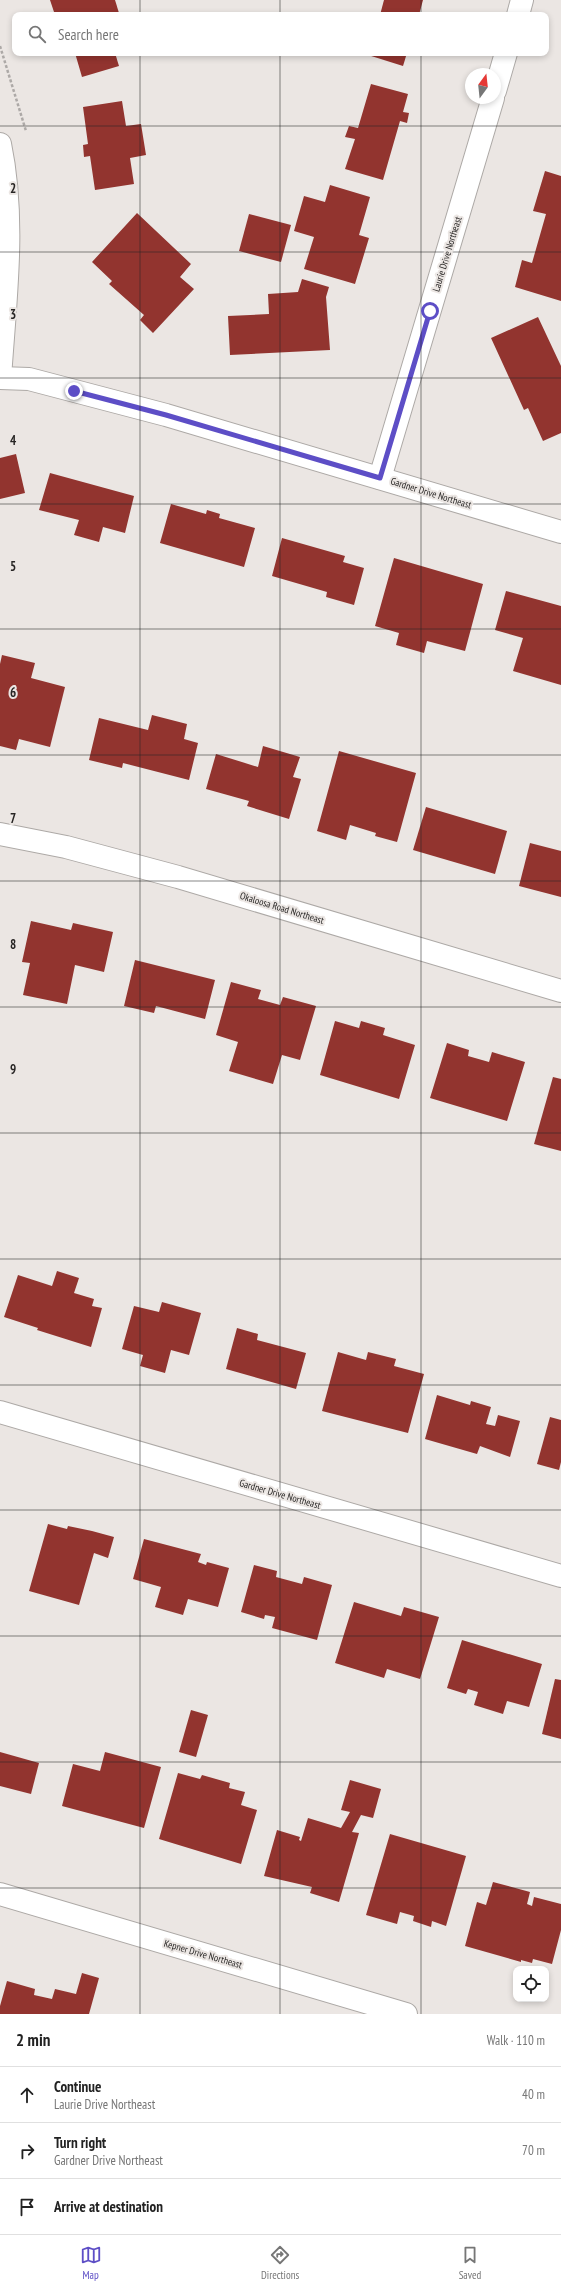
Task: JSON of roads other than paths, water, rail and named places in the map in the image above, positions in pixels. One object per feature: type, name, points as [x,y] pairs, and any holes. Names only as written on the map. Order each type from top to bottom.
[{"type":"street","points":[[519,12],[522,0]]},
{"type":"street","points":[[501,70],[505,56]]},
{"type":"street","name":"Laurie Drive Northeast","points":[[380,478],[491,104]]},
{"type":"street","points":[[0,144],[7,192],[9,236],[0,378]]},
{"type":"street","name":"Gardner Drive Northeast","points":[[0,378],[29,379],[166,415],[561,532]]},
{"type":"street","name":"Okaloosa Road Northeast","points":[[0,834],[66,847],[178,877],[561,991]]},
{"type":"street","name":"Gardner Drive Northeast","points":[[0,1412],[561,1576]]},
{"type":"street","name":"Kepner Drive Northeast","points":[[0,1894],[406,2014]]}]
